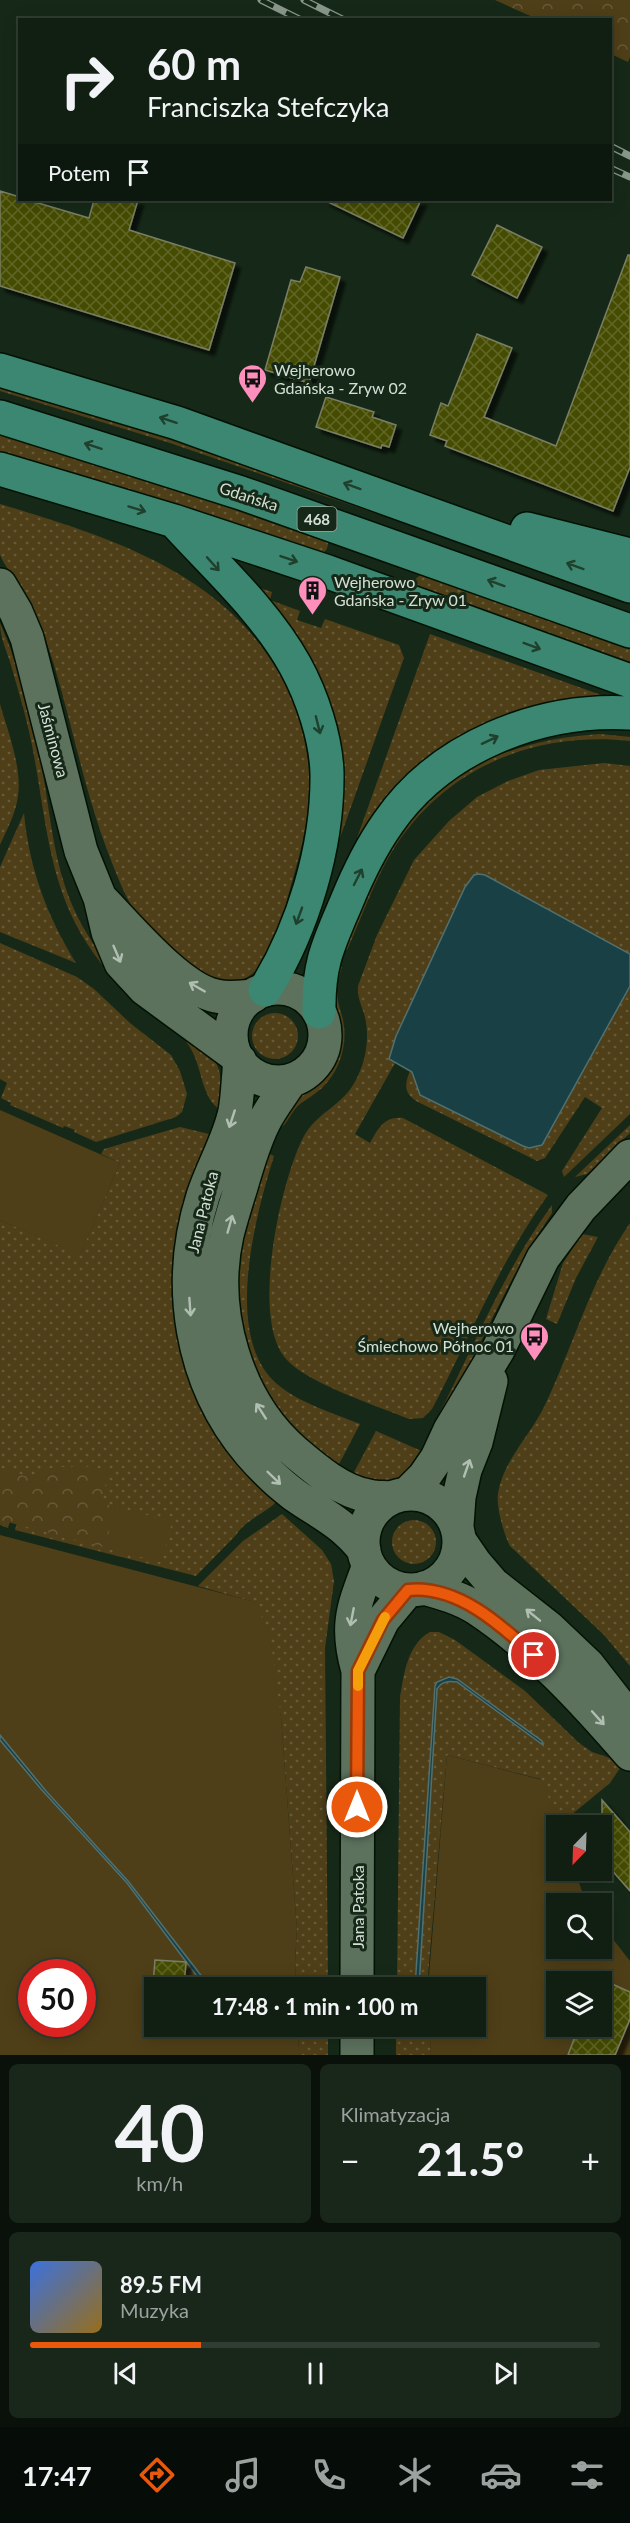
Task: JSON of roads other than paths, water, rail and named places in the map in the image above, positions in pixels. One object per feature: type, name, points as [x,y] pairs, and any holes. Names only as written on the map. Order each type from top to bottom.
[{"type":"main road","points":[[0,370],[177,423],[630,586]]},
{"type":"main road","name":"Gdańska","points":[[0,417],[241,493],[630,631]]},
{"type":"main road","points":[[0,469],[174,521],[338,576],[630,681]]},
{"type":"main road","points":[[401,504],[498,522],[630,555]]},
{"type":"main road","points":[[174,521],[271,629],[295,666],[316,715],[323,743],[327,772],[325,809],[317,856],[304,904],[287,949],[259,993],[239,1008],[232,1025],[231,1040],[237,1058],[256,1076],[270,1082],[291,1080],[310,1070],[322,1053],[325,1032],[319,1012],[318,985],[322,960],[356,881],[387,823],[425,781],[451,760],[492,738],[522,727],[610,712],[630,713]]},
{"type":"main road","name":"Jaśminowa","points":[[0,585],[16,612],[27,638],[81,851],[100,898],[108,932],[121,963],[145,989],[237,1058]]},
{"type":"main road","name":"Jaśminowa","points":[[100,898],[161,961],[194,986],[214,996],[233,998],[259,993]]},
{"type":"main road","points":[[259,993],[279,988],[291,990],[312,1002],[319,1012]]},
{"type":"main road","name":"Jana Patoka","points":[[237,1058],[235,1111],[202,1198],[190,1253],[191,1323],[198,1359],[209,1388],[226,1421],[249,1452],[275,1480],[349,1530],[366,1557]]},
{"type":"main road","name":"Jana Patoka","points":[[291,1080],[264,1122],[244,1176],[227,1236],[222,1294],[227,1333],[239,1372],[253,1399],[269,1424],[288,1446],[313,1467],[345,1487],[367,1496],[399,1496]]},
{"type":"main road","points":[[358,1671],[351,1649],[350,1627],[366,1557],[364,1534],[368,1519],[378,1506],[399,1496],[424,1477],[498,1350],[543,1258],[581,1207],[630,1156]]},
{"type":"main road","points":[[416,1589],[439,1582],[450,1570],[457,1557],[459,1497],[465,1470],[476,1442],[498,1350]]},
{"type":"main road","points":[[399,1496],[422,1495],[437,1501],[449,1512],[475,1563],[494,1584],[549,1628],[630,1754]]},
{"type":"main road","points":[[366,1557],[379,1578],[392,1586],[451,1596],[475,1608],[524,1645],[586,1685],[630,1719]]},
{"type":"main road","name":"Jana Patoka","points":[[357,1977],[358,1671],[383,1620],[416,1589]]},
{"type":"main road","points":[[357,2037],[357,2055]]},
{"type":"water","points":[[474,875],[485,875],[630,954],[630,986],[542,1145],[529,1148],[420,1095],[412,1072],[389,1059],[396,1036],[465,887]]},
{"type":"water","points":[[449,1677],[457,1679],[542,1741],[543,1745],[457,1682],[446,1682],[437,1689],[420,1977],[416,1977],[435,1686],[437,1682]]},
{"type":"water","points":[[0,1735],[46,1791],[128,1881],[202,1977],[198,1977],[127,1883],[41,1789],[0,1740]]},
{"type":"railway","points":[[261,0],[297,18]]},
{"type":"railway","points":[[304,0],[340,18]]},
{"type":"railway","points":[[612,147],[630,156]]},
{"type":"railway","points":[[612,169],[630,177]]},
{"type":"place","name":"Wejherowo Gdańska - Zryw 02","points":[[253,404]]},
{"type":"place","name":"Wejherowo Gdańska - Zryw 01","points":[[313,616]]},
{"type":"place","name":"Wejherowo Śmiechowo Północ 01","points":[[535,1362]]}]
